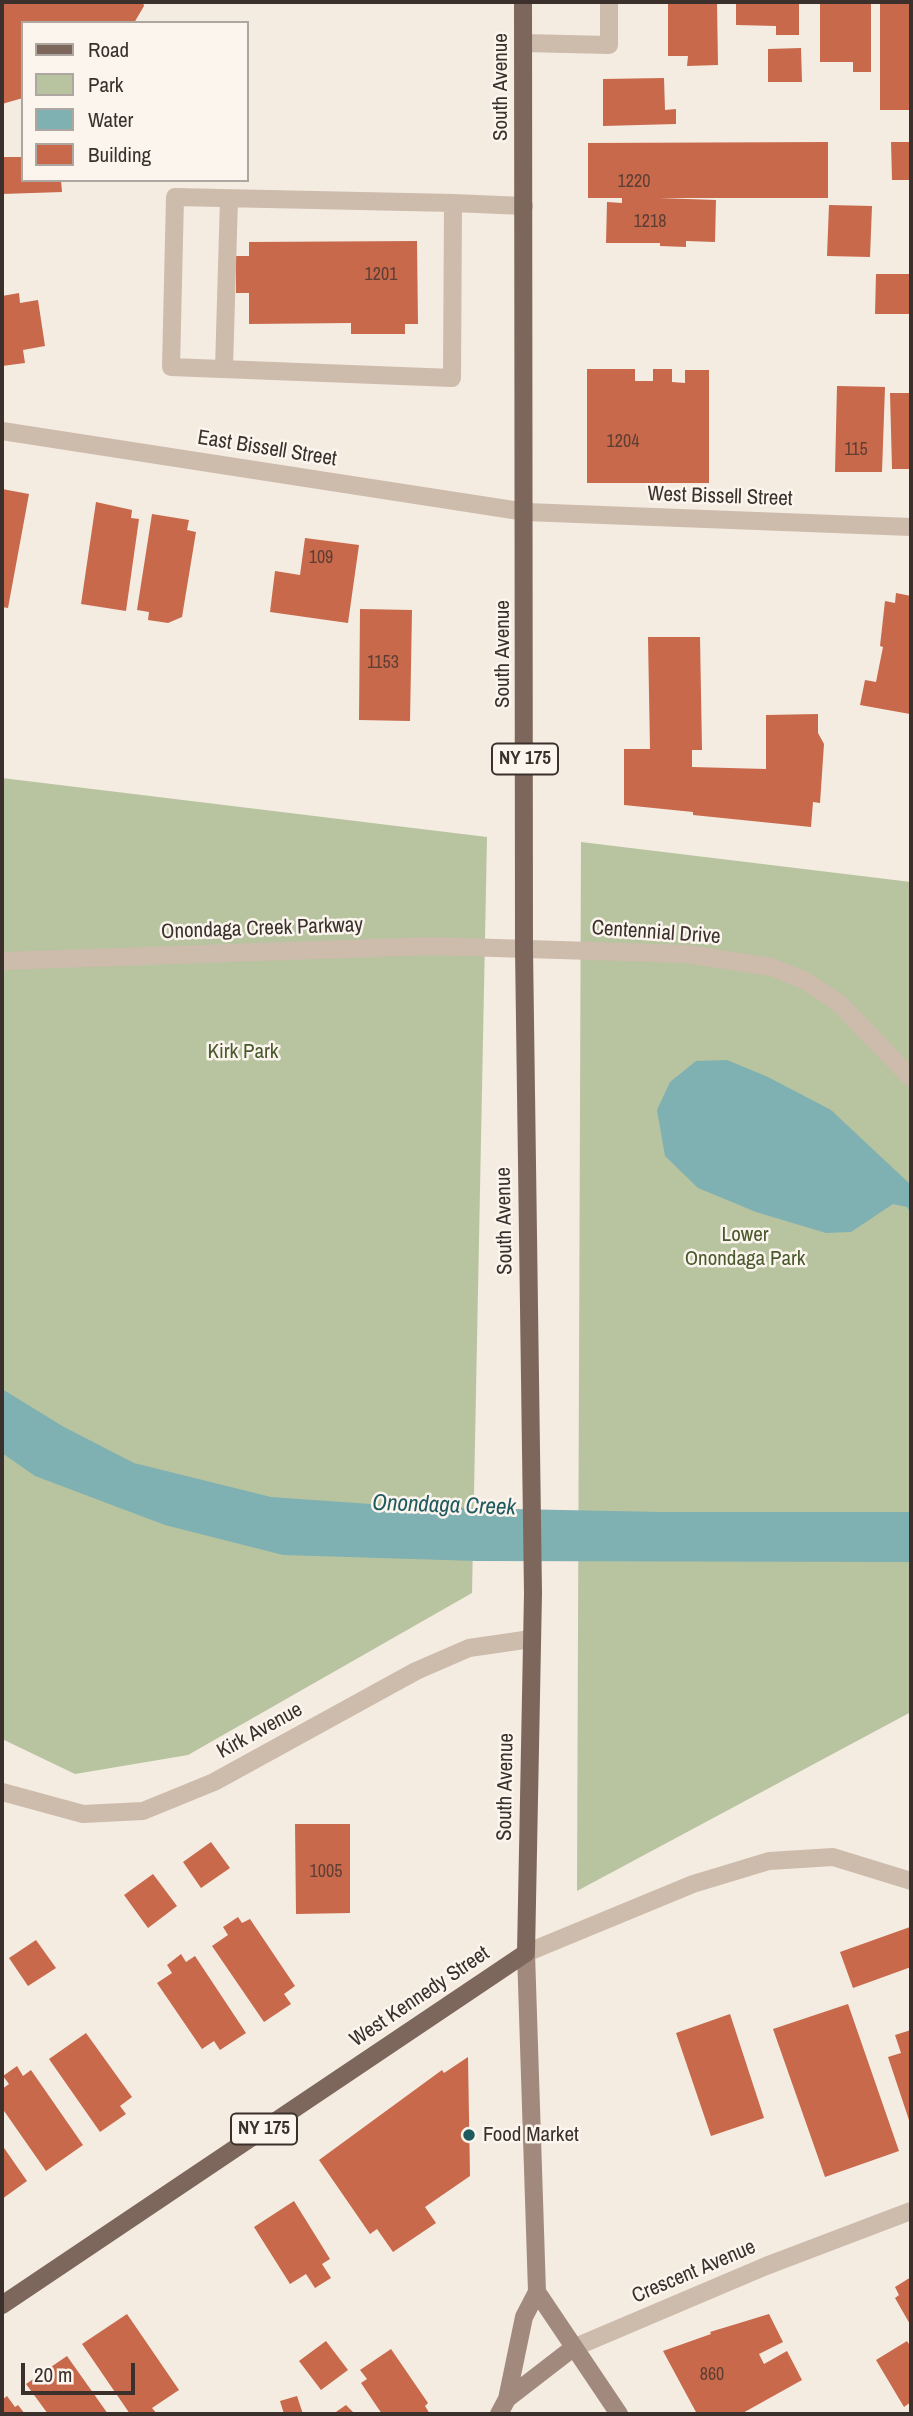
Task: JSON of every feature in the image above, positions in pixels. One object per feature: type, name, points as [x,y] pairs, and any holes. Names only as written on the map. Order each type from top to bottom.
[{"type":"main road","name":"South Avenue","points":[[523,2],[526,512],[524,949],[533,1594],[526,1953],[537,2292]]},
{"type":"main road","name":"West Kennedy Street","points":[[2,2305],[526,1953]]},
{"type":"main road","points":[[503,2407],[524,2317],[537,2292],[619,2414]]},
{"type":"main road","name":"Crescent Avenue","points":[[503,2407],[573,2348]]},
{"type":"street","points":[[523,43],[609,45],[609,2]]},
{"type":"street","points":[[453,203],[452,378],[171,367],[175,197],[453,203],[524,206]]},
{"type":"street","points":[[224,368],[229,199]]},
{"type":"street","name":"East Bissell Street","points":[[2,432],[526,512]]},
{"type":"street","name":"West Bissell Street","points":[[526,512],[911,527]]},
{"type":"street","name":"Onondaga Creek Parkway","points":[[2,961],[432,946],[524,949]]},
{"type":"street","name":"Centennial Drive","points":[[524,949],[687,954],[771,967],[804,980],[839,1003],[911,1078]]},
{"type":"street","name":"Kirk Avenue","points":[[2,1792],[83,1814],[143,1811],[214,1782],[416,1671],[469,1648],[531,1639]]},
{"type":"street","name":"West Kennedy Street","points":[[526,1953],[693,1884],[769,1861],[833,1857],[911,1881]]},
{"type":"street","name":"Crescent Avenue","points":[[573,2348],[766,2266],[911,2211]]},
{"type":"green space","name":"Kirk Park","points":[[2,778],[487,837],[472,1593],[188,1755],[75,1774],[2,1739]]},
{"type":"green space","name":"Lower Onondaga Park","points":[[581,842],[911,882],[911,1712],[577,1891]]},
{"type":"water","points":[[727,1060],[768,1077],[831,1110],[911,1185],[911,1213],[907,1207],[893,1204],[851,1232],[826,1233],[756,1212],[698,1188],[665,1156],[657,1110],[670,1082],[696,1061]]},
{"type":"water","points":[[2,1389],[64,1427],[134,1463],[271,1497],[413,1507],[661,1512],[911,1512],[911,1562],[477,1561],[283,1555],[165,1525],[35,1476],[2,1453]]},
{"type":"building","points":[[2,2],[143,2],[144,6],[135,21],[21,21],[21,99],[2,104]]},
{"type":"building","points":[[668,2],[717,2],[718,65],[687,66],[688,56],[668,56]]},
{"type":"building","points":[[736,2],[799,2],[799,35],[776,35],[776,26],[736,25]]},
{"type":"building","points":[[820,2],[871,2],[871,72],[853,72],[853,62],[820,62]]},
{"type":"building","points":[[911,2],[910,110],[880,110],[880,3]]},
{"type":"building","points":[[801,48],[802,82],[768,82],[768,49]]},
{"type":"building","points":[[664,78],[665,110],[676,109],[676,124],[603,126],[603,79]]},
{"type":"building","points":[[828,142],[828,198],[659,198],[716,200],[715,242],[686,241],[686,247],[660,246],[660,243],[606,243],[607,202],[622,203],[622,198],[588,198],[588,143]]},
{"type":"building","points":[[891,142],[911,142],[911,180],[892,180]]},
{"type":"building","points":[[2,157],[21,157],[21,182],[61,182],[62,192],[2,194]]},
{"type":"building","points":[[829,205],[872,206],[870,257],[827,256]]},
{"type":"building","points":[[417,241],[418,324],[405,324],[405,334],[351,334],[351,323],[249,324],[249,293],[236,293],[236,256],[249,256],[249,242]]},
{"type":"building","points":[[876,274],[911,274],[911,314],[875,314]]},
{"type":"building","points":[[19,293],[20,303],[38,300],[45,346],[23,350],[25,363],[2,366],[2,296]]},
{"type":"building","points":[[587,369],[635,369],[635,381],[653,381],[653,369],[672,369],[672,382],[685,383],[685,370],[709,370],[709,483],[587,483]]},
{"type":"building","points":[[837,386],[885,387],[882,472],[835,472]]},
{"type":"building","points":[[890,393],[911,393],[911,469],[892,469]]},
{"type":"building","points":[[2,489],[29,494],[8,608],[2,607]]},
{"type":"building","points":[[96,502],[132,510],[131,518],[139,519],[126,611],[81,604]]},
{"type":"building","points":[[152,514],[189,520],[187,530],[196,532],[182,617],[168,623],[148,620],[149,612],[137,610]]},
{"type":"building","points":[[305,538],[359,545],[348,623],[270,612],[275,571],[300,575]]},
{"type":"building","points":[[896,593],[911,596],[910,714],[860,705],[865,680],[876,682],[883,647],[880,646],[885,601],[895,603]]},
{"type":"building","points":[[360,609],[412,610],[410,721],[359,720]]},
{"type":"building","points":[[648,637],[700,637],[702,750],[692,750],[692,767],[766,769],[766,715],[818,714],[818,733],[824,744],[820,803],[813,802],[811,827],[624,805],[624,749],[650,749]]},
{"type":"building","points":[[295,1824],[350,1824],[350,1913],[296,1914]]},
{"type":"building","points":[[211,1842],[230,1868],[201,1888],[183,1862]]},
{"type":"building","points":[[153,1874],[177,1906],[148,1928],[124,1895]]},
{"type":"building","points":[[238,1917],[242,1923],[250,1919],[295,1986],[284,1994],[291,2004],[264,2022],[212,1946],[228,1935],[223,1927]]},
{"type":"building","points":[[910,1927],[911,1967],[853,1988],[840,1952]]},
{"type":"building","points":[[36,1940],[56,1968],[28,1986],[9,1958]]},
{"type":"building","points":[[181,1954],[186,1962],[195,1956],[246,2033],[220,2050],[214,2041],[202,2049],[157,1983],[172,1973],[167,1965]]},
{"type":"building","points":[[848,2004],[899,2151],[825,2177],[773,2029]]},
{"type":"building","points":[[730,2014],[764,2118],[711,2136],[676,2033]]},
{"type":"building","points":[[911,2030],[911,2126],[888,2057],[901,2053],[895,2035]]},
{"type":"building","points":[[86,2033],[132,2097],[120,2106],[126,2114],[100,2132],[49,2059]]},
{"type":"building","points":[[468,2057],[470,2176],[425,2207],[436,2223],[393,2252],[377,2229],[370,2234],[319,2160],[442,2070],[444,2073]]},
{"type":"building","points":[[17,2066],[23,2076],[31,2070],[83,2145],[46,2171],[2,2108],[2,2089],[9,2084],[3,2076]]},
{"type":"building","points":[[2,2145],[27,2181],[2,2199]]},
{"type":"building","points":[[294,2201],[330,2259],[322,2264],[331,2278],[315,2288],[306,2274],[290,2284],[254,2227]]},
{"type":"building","points":[[911,2277],[911,2326],[895,2298],[899,2295],[895,2287]]},
{"type":"building","points":[[127,2314],[179,2390],[152,2408],[157,2414],[130,2414],[82,2344]]},
{"type":"building","points":[[769,2314],[783,2342],[759,2354],[764,2364],[787,2351],[802,2380],[741,2414],[697,2414],[663,2351],[711,2334],[710,2332]]},
{"type":"building","points":[[326,2341],[348,2370],[321,2390],[299,2361]]},
{"type":"building","points":[[907,2341],[911,2347],[911,2402],[904,2407],[876,2360]]},
{"type":"building","points":[[391,2349],[428,2403],[425,2406],[430,2414],[382,2414],[361,2383],[367,2379],[360,2370]]},
{"type":"building","points":[[67,2356],[108,2414],[48,2414],[26,2384]]},
{"type":"building","points":[[7,2396],[15,2407],[18,2405],[25,2414],[2,2414],[2,2400]]},
{"type":"building","points":[[297,2396],[303,2414],[284,2414],[280,2401]]},
{"type":"building","points":[[346,2405],[355,2414],[333,2414]]},
{"type":"place","name":"Food Market","points":[[469,2135]]},
{"type":"water label","name":"Onondaga Creek","points":[[444,1506]]}]
